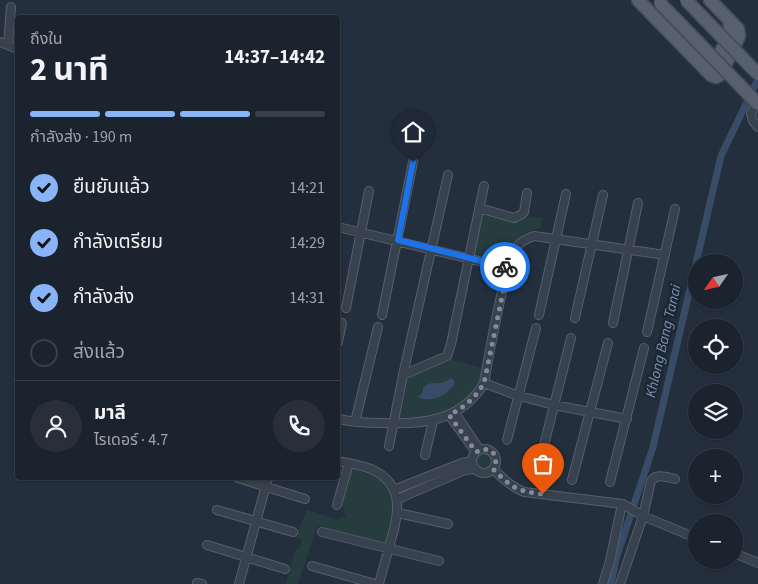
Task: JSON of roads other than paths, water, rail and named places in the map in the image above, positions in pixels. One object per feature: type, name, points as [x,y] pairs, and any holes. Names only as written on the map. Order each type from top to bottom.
[{"type":"main road","points":[[638,0],[698,63],[708,67],[714,65],[732,32],[729,20],[710,0]]},
{"type":"main road","points":[[686,0],[758,74]]},
{"type":"main road","points":[[658,1],[758,104]]},
{"type":"street","points":[[4,44],[11,7]]},
{"type":"street","points":[[758,100],[751,114],[753,121],[758,127]]},
{"type":"street","points":[[382,315],[413,162]]},
{"type":"street","points":[[389,446],[448,175]]},
{"type":"street","points":[[403,375],[447,356],[484,186]]},
{"type":"street","points":[[346,308],[369,191]]},
{"type":"street","points":[[479,208],[514,218],[524,212],[528,193]]},
{"type":"street","points":[[539,315],[566,194]]},
{"type":"street","points":[[575,318],[603,195]]},
{"type":"street","points":[[613,323],[638,203]]},
{"type":"street","points":[[648,332],[675,209]]},
{"type":"street","points":[[340,227],[508,268]]},
{"type":"street","points":[[340,419],[355,422],[416,424],[452,414],[470,402],[480,391],[484,383],[508,268],[517,246],[525,240],[534,236],[665,255]]},
{"type":"street","points":[[340,332],[342,323]]},
{"type":"street","points":[[355,422],[378,328]]},
{"type":"street","points":[[508,440],[536,328]]},
{"type":"street","points":[[537,473],[571,338]]},
{"type":"street","points":[[572,480],[608,343]]},
{"type":"street","points":[[610,482],[644,348]]},
{"type":"street","points":[[484,383],[518,396],[627,419]]},
{"type":"street","points":[[452,414],[478,451]]},
{"type":"street","points":[[425,455],[432,421]]},
{"type":"street","points":[[394,490],[449,473],[476,469],[484,473],[493,469],[496,461],[493,452],[484,449],[478,451],[472,461],[449,473],[398,499]]},
{"type":"street","points":[[312,566],[377,584],[389,550],[398,513],[398,499],[394,490],[381,475],[372,470],[340,461]]},
{"type":"street","points":[[472,461],[476,469]]},
{"type":"street","points":[[337,506],[349,463]]},
{"type":"street","points":[[493,469],[508,484],[524,492],[624,505],[641,515],[688,535]]},
{"type":"street","points":[[620,584],[652,478],[660,476],[675,479]]},
{"type":"street","points":[[244,480],[305,499]]},
{"type":"street","points":[[238,584],[268,480]]},
{"type":"street","points":[[603,584],[624,505]]},
{"type":"street","points":[[217,510],[293,532]]},
{"type":"street","points":[[398,513],[448,524]]},
{"type":"street","points":[[322,532],[439,561]]},
{"type":"street","points":[[207,545],[285,569]]},
{"type":"street","points":[[743,556],[758,562]]},
{"type":"water","points":[[452,378],[455,382],[453,386],[440,397],[423,399],[418,397],[427,384],[442,382]]},
{"type":"waterway","name":"Khlong Bang Tanai","points":[[611,584],[616,559],[653,447],[721,156],[758,79]]}]
